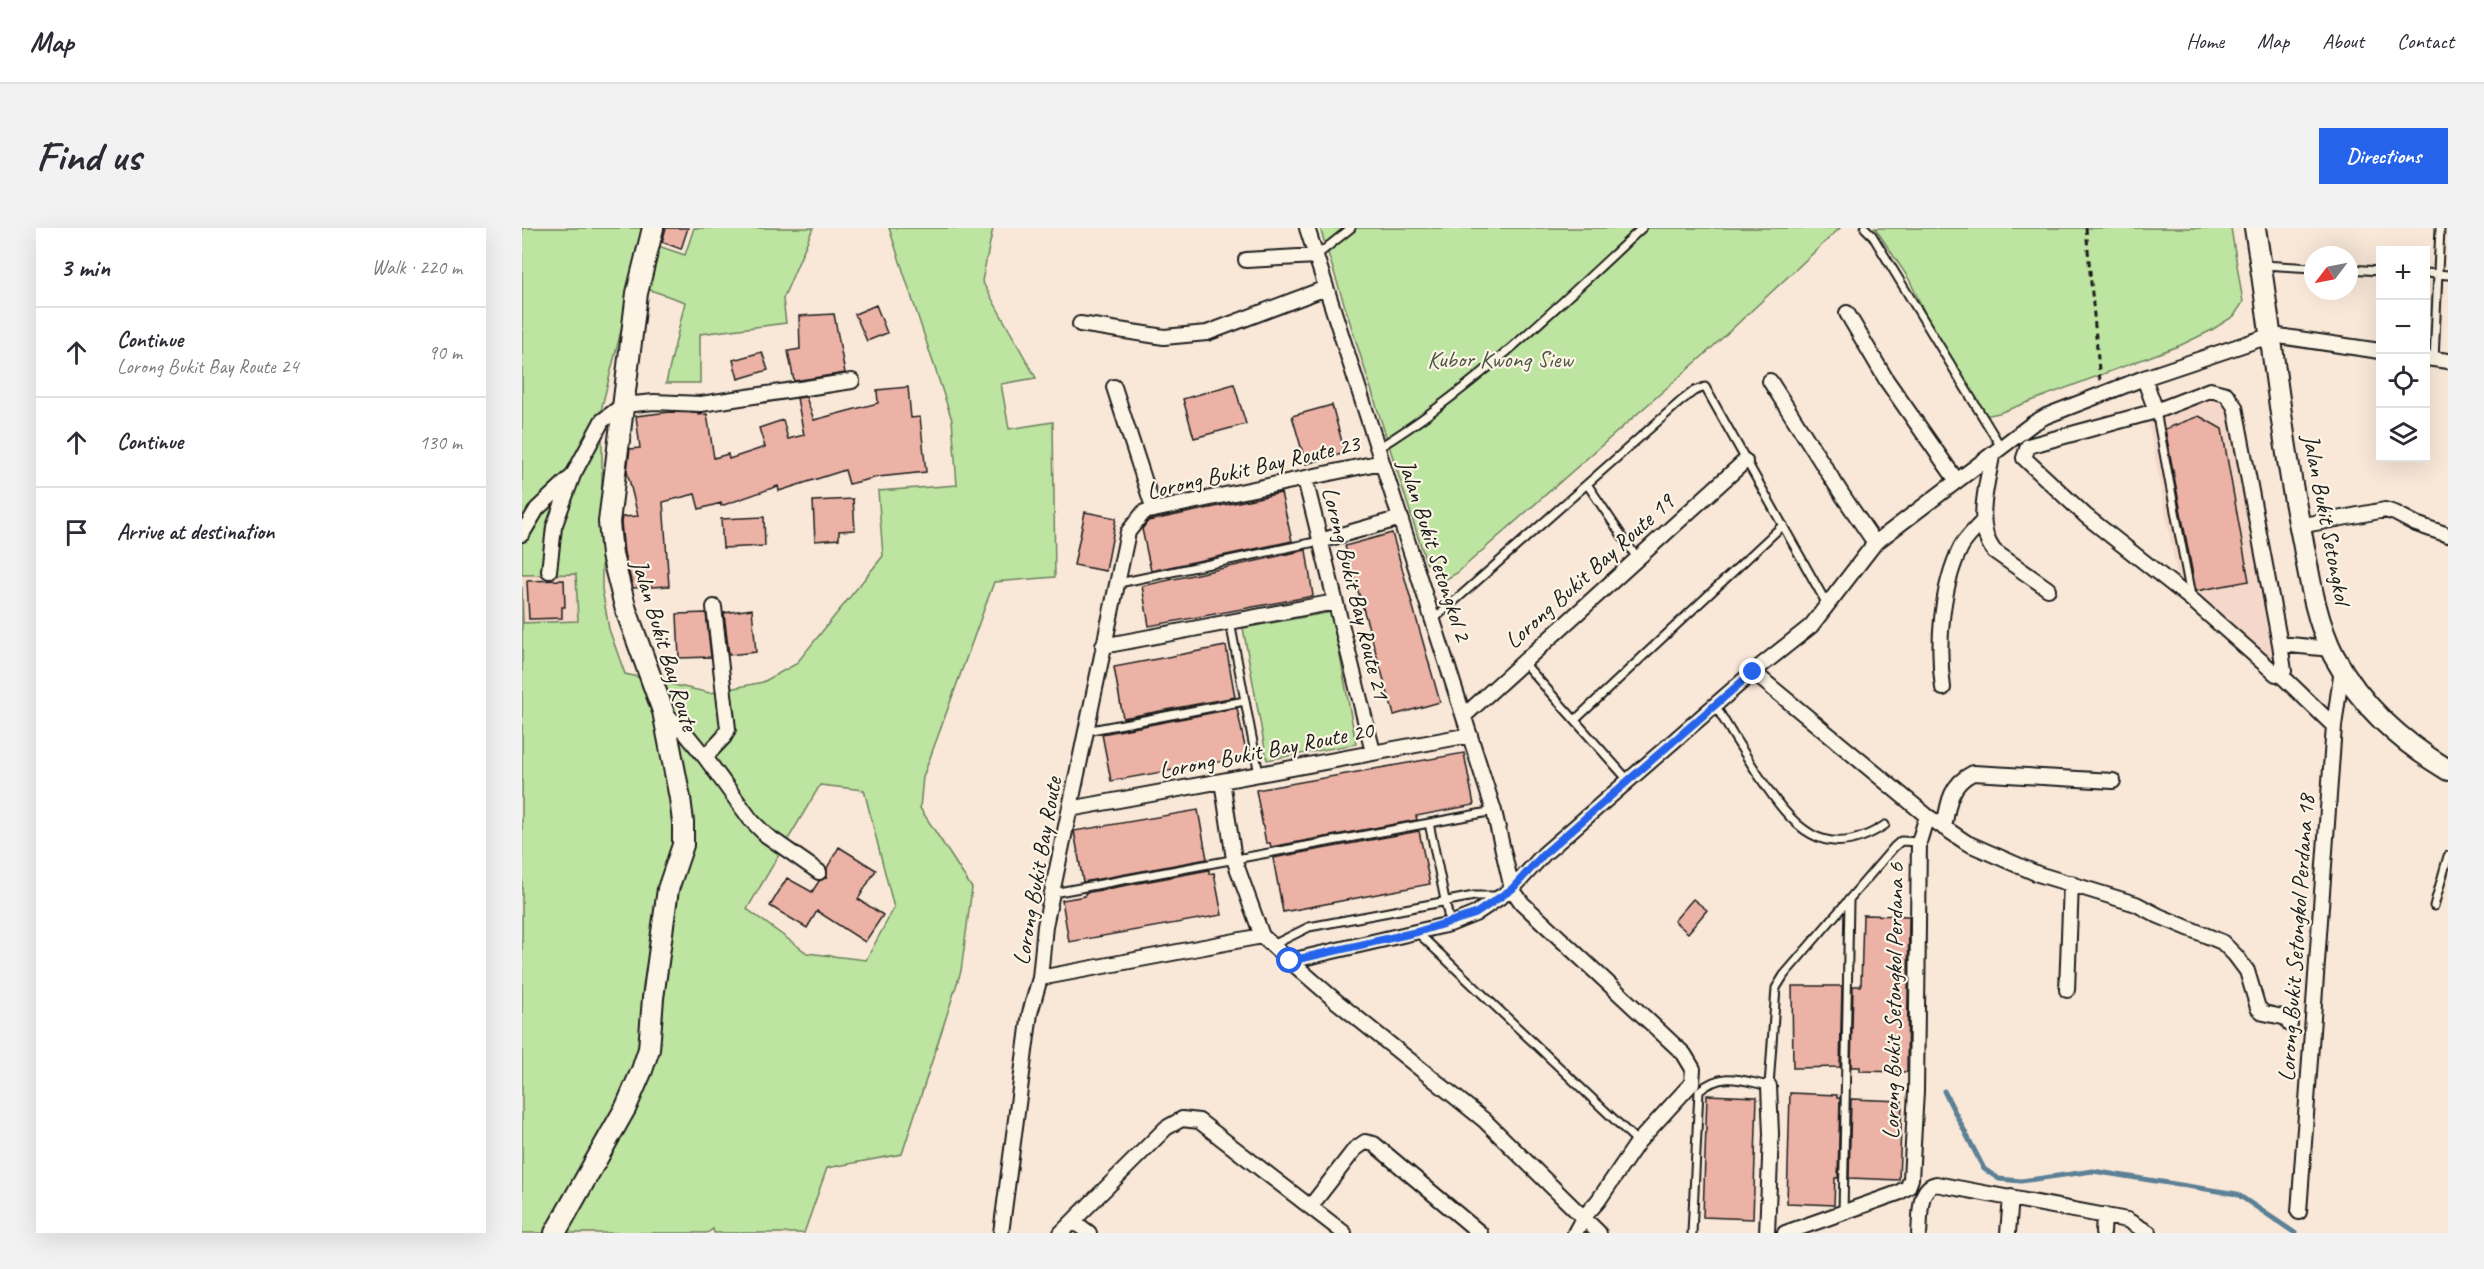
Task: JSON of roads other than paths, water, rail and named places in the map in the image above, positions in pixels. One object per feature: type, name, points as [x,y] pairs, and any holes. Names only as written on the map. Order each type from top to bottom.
[{"type":"street","name":"Jalan Bukit Bay Route","points":[[555,1233],[627,1107],[649,1049],[653,998],[668,890],[683,844],[681,798],[663,711],[626,610],[612,555],[609,522],[637,294],[653,228]]},
{"type":"street","name":"Jalan Bukit Setongkol 2","points":[[1307,228],[1494,811],[1506,892]]},
{"type":"street","name":"Jalan Bukit Setongkol","points":[[2255,228],[2299,526],[2314,599],[2324,634],[2342,669],[2364,702],[2394,733],[2448,770]]},
{"type":"street","points":[[1246,260],[1316,256]]},
{"type":"street","points":[[1080,324],[1164,337],[1208,333],[1326,288]]},
{"type":"street","points":[[1848,313],[1887,381],[1957,481]]},
{"type":"street","points":[[1290,961],[1450,924],[1475,914],[1506,892],[1544,854],[1753,672],[1811,626],[1875,543],[2046,416],[2144,378],[2272,335],[2376,350]]},
{"type":"street","points":[[2144,378],[2156,411]]},
{"type":"street","points":[[549,571],[554,527],[573,475],[602,421],[623,405],[654,402],[701,404],[852,381]]},
{"type":"street","points":[[1770,381],[1875,543]]},
{"type":"street","points":[[1114,387],[1154,510]]},
{"type":"street","points":[[2280,674],[2284,671],[2280,644],[2235,406],[2226,394],[2210,390],[2156,411],[2028,446],[2024,458],[2086,516],[2191,599],[2276,674],[2280,674],[2334,726]]},
{"type":"street","points":[[1943,688],[1940,667],[1941,624],[1947,594],[1962,546],[1982,522],[1996,452]]},
{"type":"street","name":"Lorong Bukit Bay Route 23","points":[[1136,521],[1144,512],[1305,479],[1380,455]]},
{"type":"street","name":"Lorong Bukit Bay Route 19","points":[[1465,715],[1744,460]]},
{"type":"street","points":[[522,534],[537,509],[573,475]]},
{"type":"street","name":"Lorong Bukit Bay Route 21","points":[[1305,479],[1373,753]]},
{"type":"street","points":[[2299,526],[2385,510],[2448,535]]},
{"type":"street","points":[[1320,541],[1401,518]]},
{"type":"street","name":"Lorong Bukit Bay Route","points":[[1001,1233],[1030,1013],[1040,978],[1045,926],[1128,532],[1136,521]]},
{"type":"street","points":[[1982,522],[1989,544],[1994,551],[2048,589]]},
{"type":"street","points":[[1103,646],[1335,602]]},
{"type":"street","points":[[705,757],[724,737],[728,729],[714,607]]},
{"type":"street","points":[[2280,644],[2331,649]]},
{"type":"street","name":"Lorong Bukit Setongkol Perdana 18","points":[[2299,1212],[2334,726],[2342,669]]},
{"type":"street","points":[[1753,672],[1927,816],[1979,850],[2038,874],[2136,904],[2222,942],[2247,970],[2258,1008],[2264,1013],[2287,1018],[2290,1024]]},
{"type":"street","points":[[663,711],[683,730],[705,757],[751,820],[766,835],[819,872]]},
{"type":"street","name":"Lorong Bukit Bay Route 20","points":[[1070,809],[1470,735]]},
{"type":"street","points":[[1944,828],[1950,796],[1962,778],[1973,773],[2113,781]]},
{"type":"street","points":[[1222,780],[1234,859],[1267,940],[1336,1001],[1484,1120],[1599,1233]]},
{"type":"street","name":"Lorong Bukit Setongkol Perdana 6","points":[[1843,1214],[1898,1193],[1908,1187],[1911,1179],[1916,1091],[1919,842],[1927,816]]},
{"type":"street","points":[[2067,990],[2071,883]]},
{"type":"street","points":[[1506,892],[1522,903],[1684,1054],[1693,1069],[1692,1083],[1638,1143],[1598,1201],[1583,1218],[1575,1233]]},
{"type":"street","points":[[1040,978],[1267,940]]},
{"type":"street","points":[[1767,1233],[1771,1134],[1769,1086]]},
{"type":"street","points":[[1060,1233],[1166,1128],[1182,1119],[1199,1121],[1344,1233]]},
{"type":"street","points":[[1310,1207],[1355,1149],[1365,1142],[1374,1144],[1480,1233]]},
{"type":"street","points":[[1919,1233],[1924,1191],[1929,1185],[1936,1184],[2127,1220],[2149,1233]]},
{"type":"street","points":[[2008,1233],[2011,1197]]},
{"type":"street","points":[[1785,1233],[1843,1214]]},
{"type":"street","points":[[2103,1233],[2104,1215]]},
{"type":"street","points":[[1073,1221],[1089,1233]]},
{"type":"lane","points":[[1316,256],[1351,228]]},
{"type":"lane","points":[[1380,455],[1407,430],[1496,359],[1642,228]]},
{"type":"lane","points":[[1865,228],[1872,235],[1927,323],[1996,452]]},
{"type":"lane","points":[[2436,360],[2440,228]]},
{"type":"lane","points":[[2261,265],[2304,267]]},
{"type":"lane","points":[[2358,270],[2376,271]]},
{"type":"lane","points":[[2430,273],[2448,275]]},
{"type":"lane","points":[[1433,620],[1681,401],[1694,391],[1705,387],[1828,606]]},
{"type":"lane","points":[[2156,411],[2191,599]]},
{"type":"lane","points":[[1587,484],[1637,558]]},
{"type":"lane","points":[[1575,720],[1784,525]]},
{"type":"lane","points":[[1119,583],[1320,541]]},
{"type":"lane","points":[[1230,622],[1259,774]]},
{"type":"lane","points":[[1522,662],[1629,780]]},
{"type":"lane","points":[[1086,731],[1245,700]]},
{"type":"lane","points":[[1715,705],[1780,808],[1806,832],[1829,840],[1850,842],[1885,825]]},
{"type":"lane","points":[[1053,893],[1494,811]]},
{"type":"lane","points":[[1429,823],[1450,924]]},
{"type":"lane","points":[[1692,1233],[1699,1091],[1711,1082],[1729,1078],[1769,1086],[1776,988],[1784,975],[1894,846],[1901,841],[1919,842]]},
{"type":"lane","points":[[2434,906],[2448,856]]},
{"type":"lane","points":[[1267,940],[1309,927],[1506,892]]},
{"type":"lane","points":[[1843,1214],[1849,901]]},
{"type":"lane","points":[[1417,932],[1638,1143]]},
{"type":"waterway","points":[[1944,1091],[1984,1169],[1999,1179],[2021,1181],[2093,1171],[2237,1194],[2295,1233]]},
{"type":"park label","name":"Kubor Kwong Siew","points":[[1500,359]]}]
